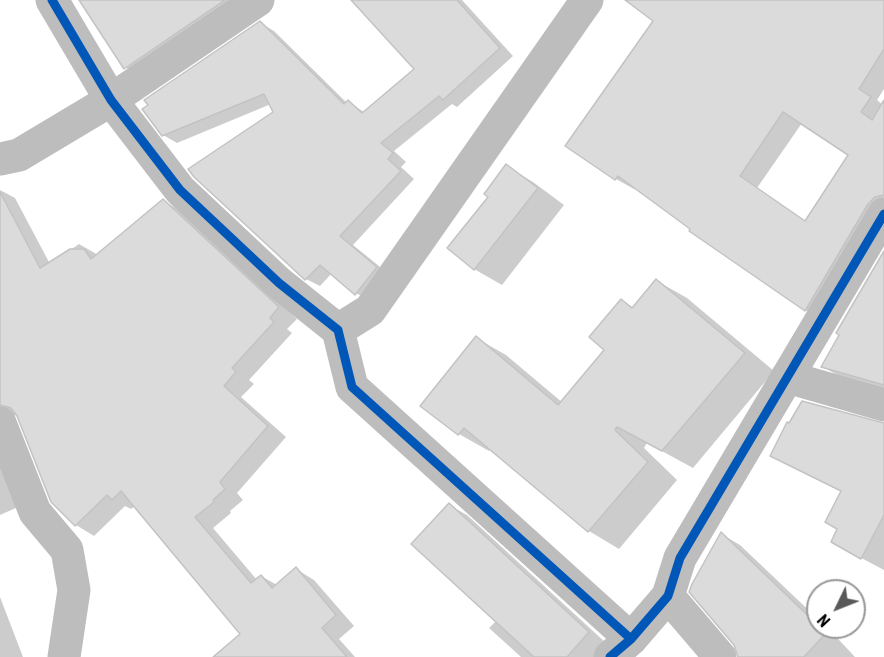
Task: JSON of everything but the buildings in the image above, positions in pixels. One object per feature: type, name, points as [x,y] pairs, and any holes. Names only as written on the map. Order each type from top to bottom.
[{"type":"street","points":[[52,0],[111,100],[180,190],[279,283],[338,330],[352,387],[621,648],[668,596],[680,558],[884,214]]},
{"type":"street","points":[[0,159],[19,155],[111,100],[258,0]]},
{"type":"street","points":[[338,330],[370,310],[586,0]]},
{"type":"street","points":[[787,377],[884,405]]},
{"type":"street","points":[[0,423],[35,512],[67,550],[74,590],[64,657]]},
{"type":"street","points":[[668,596],[720,657]]},
{"type":"cycle path","points":[[52,0],[111,100],[180,190],[279,283],[338,330],[352,387],[631,639]]},
{"type":"cycle path","points":[[610,657],[631,639],[668,596],[680,558],[884,214]]}]
